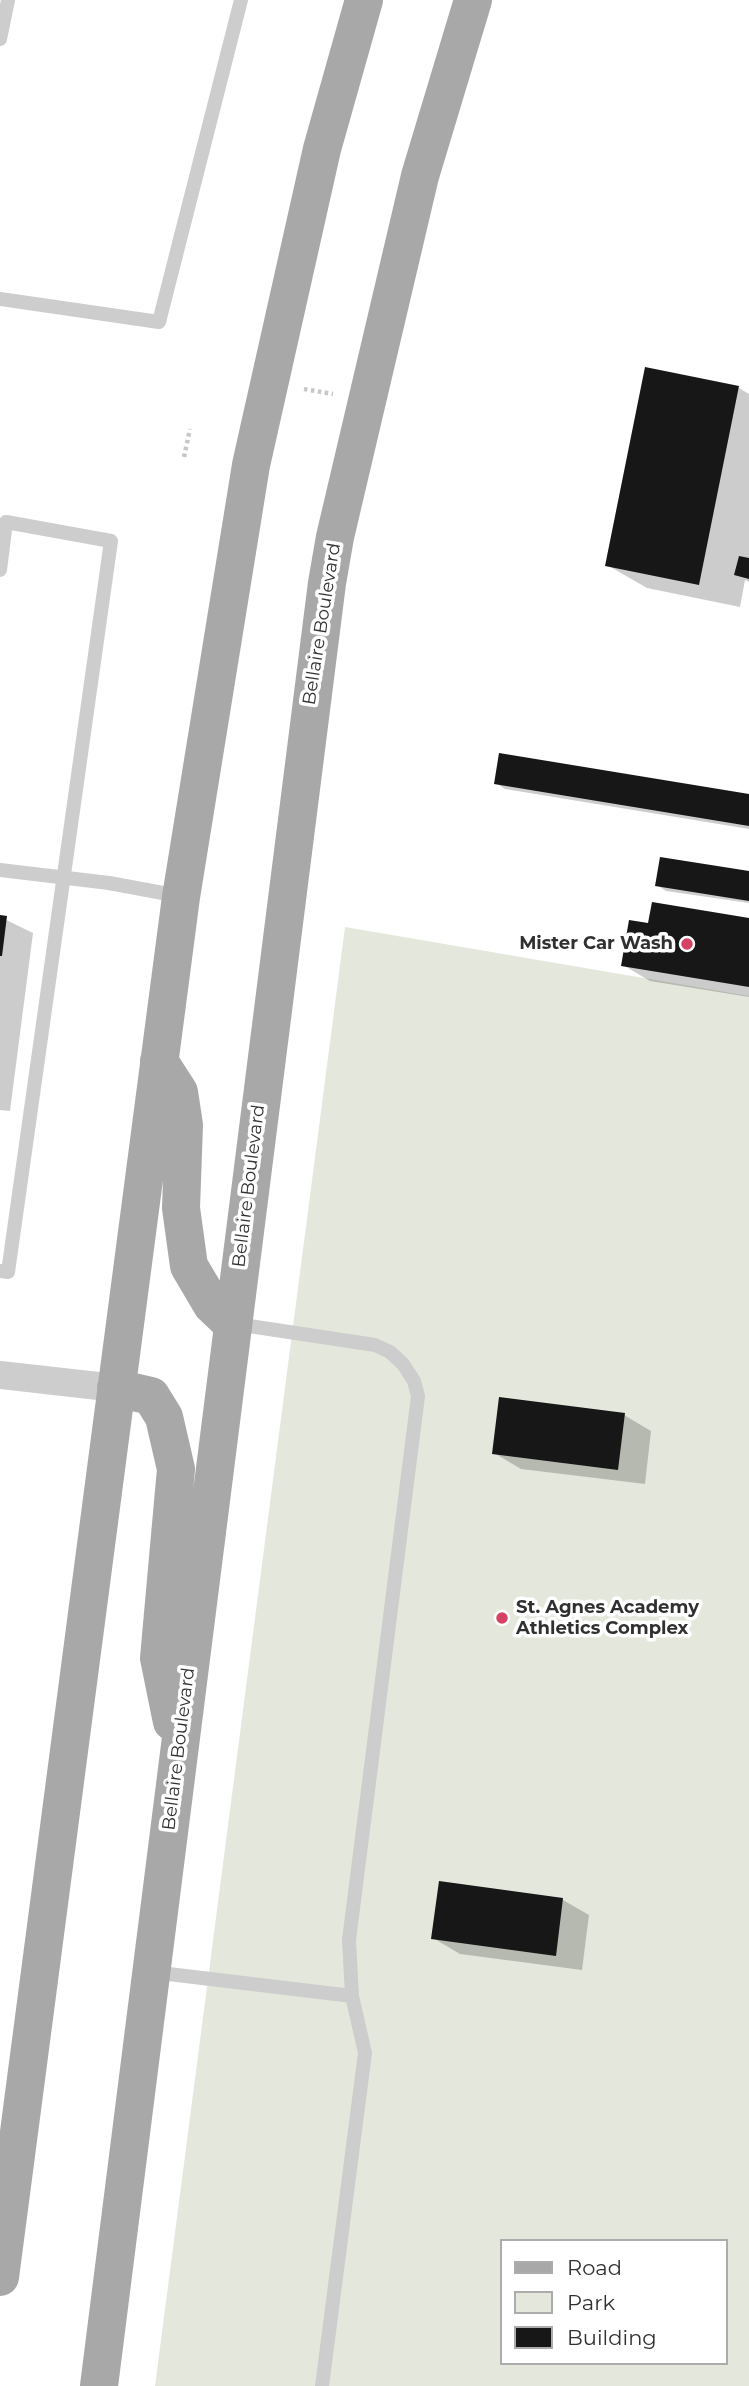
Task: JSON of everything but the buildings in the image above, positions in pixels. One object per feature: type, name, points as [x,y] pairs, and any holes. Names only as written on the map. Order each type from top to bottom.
[{"type":"main road","points":[[0,2277],[181,897],[251,464],[322,149],[364,0]]},
{"type":"main road","name":"Bellaire Boulevard","points":[[99,2386],[315,665],[335,537],[417,190],[473,0]]},
{"type":"main road","points":[[159,1061],[179,1092],[184,1125],[181,1208],[189,1266],[212,1305],[232,1324]]},
{"type":"main road","points":[[116,1388],[151,1396],[164,1417],[176,1469],[159,1658],[178,1752]]},
{"type":"street","points":[[0,1375],[116,1388]]},
{"type":"lane","points":[[0,39],[8,0]]},
{"type":"lane","points":[[0,299],[159,322],[241,0]]},
{"type":"lane","points":[[0,570],[6,522],[111,541],[8,1272],[0,1272]]},
{"type":"lane","points":[[0,870],[65,877],[181,897]]},
{"type":"lane","points":[[232,1324],[375,1345],[390,1352],[403,1364],[414,1381],[418,1396],[349,1940],[352,1996],[365,2053],[322,2386]]},
{"type":"lane","points":[[151,1972],[352,1996]]},
{"type":"path","points":[[303,388],[340,396]]},
{"type":"path","points":[[184,457],[190,429]]},
{"type":"green space","name":"St. Agnes Academy Athletics Complex","points":[[345,927],[749,996],[749,2386],[155,2386]]},
{"type":"place","name":"Mister Car Wash","points":[[687,944]]},
{"type":"place","name":"St. Agnes Academy Athletics Complex","points":[[502,1618]]}]
